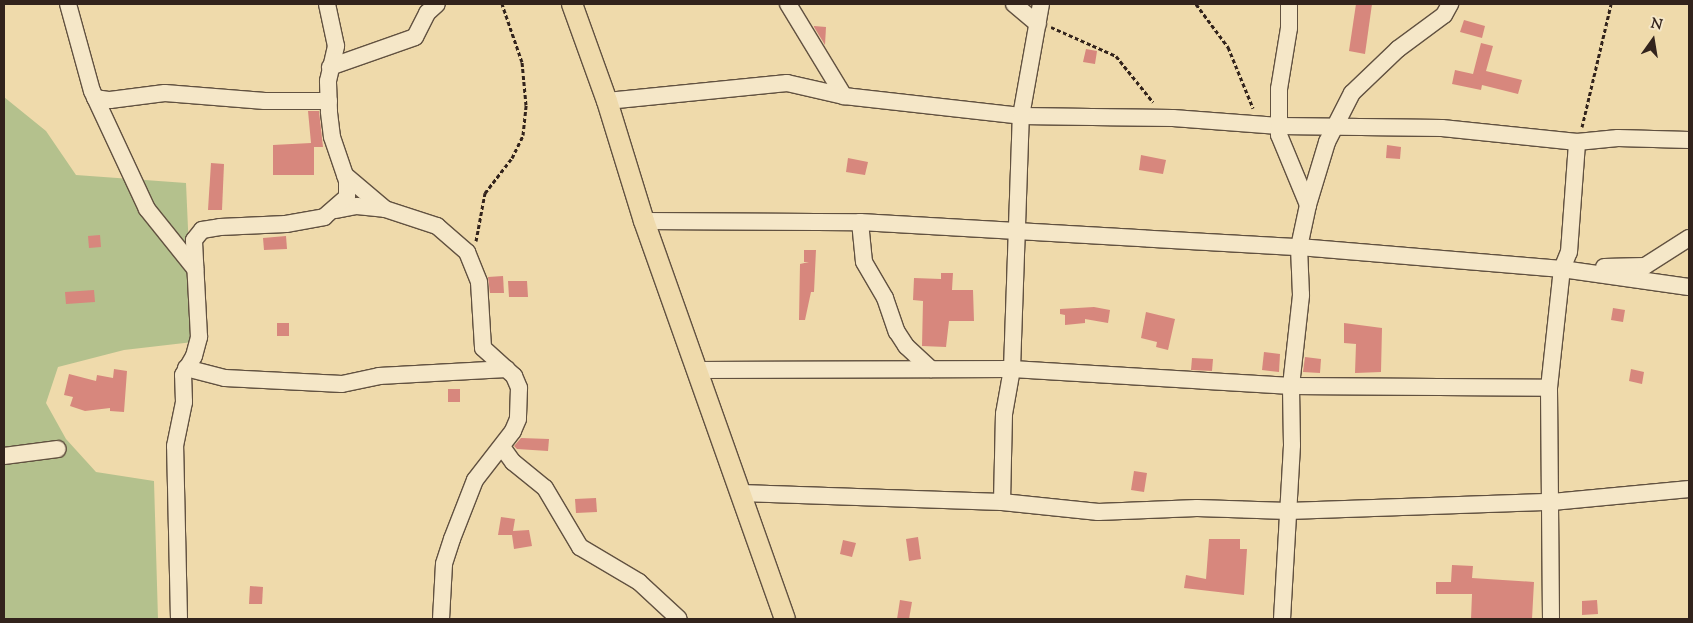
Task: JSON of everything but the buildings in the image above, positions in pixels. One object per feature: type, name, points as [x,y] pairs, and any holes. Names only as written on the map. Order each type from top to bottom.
[{"type":"main road","points":[[572,4],[608,101],[644,221],[785,619]]},
{"type":"street","points":[[68,4],[95,98],[146,209],[195,269]]},
{"type":"street","points":[[326,4],[336,37],[330,67],[328,101],[332,137],[349,191],[336,210]]},
{"type":"street","points":[[330,67],[415,37],[428,13],[437,4]]},
{"type":"street","points":[[788,4],[844,96]]},
{"type":"street","points":[[1014,4],[1038,24]]},
{"type":"street","points":[[1002,502],[1004,414],[1012,369],[1021,116],[1041,4]]},
{"type":"street","points":[[1289,4],[1290,28],[1279,89],[1279,126],[1282,149],[1308,205]]},
{"type":"street","points":[[1282,619],[1288,510],[1291,386],[1301,295],[1299,247],[1308,205],[1326,142],[1352,93],[1368,74],[1444,15],[1450,4]]},
{"type":"street","points":[[608,101],[787,83],[844,96],[1021,116],[1173,118],[1279,126],[1442,128],[1577,142],[1618,138],[1689,140]]},
{"type":"street","points":[[95,98],[110,100],[165,93],[265,101],[328,101]]},
{"type":"street","points":[[1551,619],[1552,502],[1549,388],[1562,269],[1569,252],[1577,142]]},
{"type":"street","points":[[345,175],[385,209]]},
{"type":"street","points":[[180,619],[174,470],[186,368],[194,356],[199,337],[194,240],[202,230],[310,221],[336,210],[357,206],[385,209],[437,226],[467,252],[477,271],[483,348],[508,369],[514,376],[518,388],[518,411],[513,431],[475,480],[452,539],[444,564],[441,619]]},
{"type":"street","points":[[644,221],[860,222],[1016,233],[1299,247],[1562,269],[1689,287]]},
{"type":"street","points":[[860,222],[864,262],[885,298],[897,332],[906,346],[931,369]]},
{"type":"street","points":[[1562,269],[1645,266],[1689,238]]},
{"type":"street","points":[[186,368],[225,378],[342,384],[379,376],[508,369]]},
{"type":"street","points":[[698,370],[1012,369],[1291,386],[1549,388]]},
{"type":"street","points":[[502,447],[513,462],[545,488],[580,547],[639,582],[678,619]]},
{"type":"street","points":[[4,456],[58,449]]},
{"type":"street","points":[[741,493],[1002,502],[1098,512],[1197,508],[1288,510],[1552,502],[1689,489]]},
{"type":"path","points":[[477,271],[477,230],[485,193],[512,158],[524,129],[526,105],[522,62],[502,4]]},
{"type":"path","points":[[1196,4],[1228,47],[1260,125]]},
{"type":"path","points":[[1577,142],[1587,110],[1611,4]]},
{"type":"path","points":[[1038,24],[1116,56],[1154,104],[1173,118]]},
{"type":"green space","points":[[4,97],[46,131],[76,175],[186,183],[193,342],[124,350],[58,367],[46,403],[66,439],[96,472],[154,481],[158,619],[4,619]]}]
